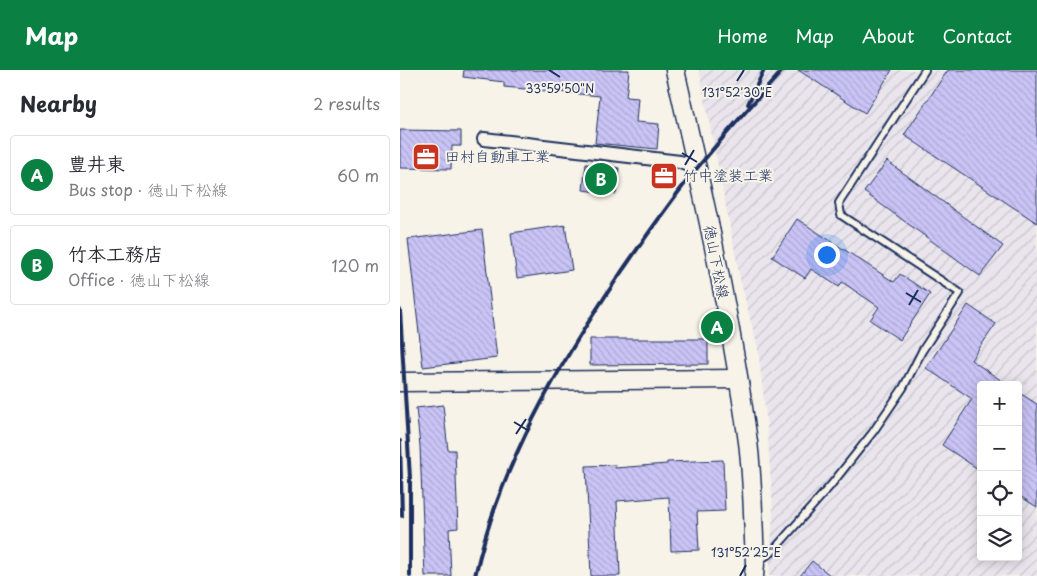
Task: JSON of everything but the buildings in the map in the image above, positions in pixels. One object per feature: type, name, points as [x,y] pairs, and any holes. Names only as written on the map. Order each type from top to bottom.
[{"type":"main road","name":"徳山下松線","points":[[675,70],[697,168],[738,379],[748,444],[755,569]]},
{"type":"main road","points":[[400,382],[738,379]]},
{"type":"street","points":[[484,139],[680,162],[697,168]]},
{"type":"lane","points":[[755,569],[831,485],[873,432],[903,388],[922,350],[960,293],[841,215],[839,203],[925,70]]},
{"type":"shaded area","points":[[699,70],[1037,70],[1037,576],[769,576],[773,513],[767,426],[758,349],[741,283]]},
{"type":"railway","points":[[748,104],[764,70]]},
{"type":"railway","points":[[475,576],[499,495],[515,457],[553,381],[574,345],[620,274],[678,193],[719,142],[783,70]]},
{"type":"railway","points":[[400,310],[410,478],[410,576]]},
{"type":"railway","points":[[400,441],[402,516]]},
{"type":"place","name":"田村自動車工業","points":[[426,157]]},
{"type":"place","name":"竹中塗装工業","points":[[664,176]]},
{"type":"place","name":"竹本工務店","points":[[601,179]]},
{"type":"place","name":"豊井東","points":[[717,327]]}]
